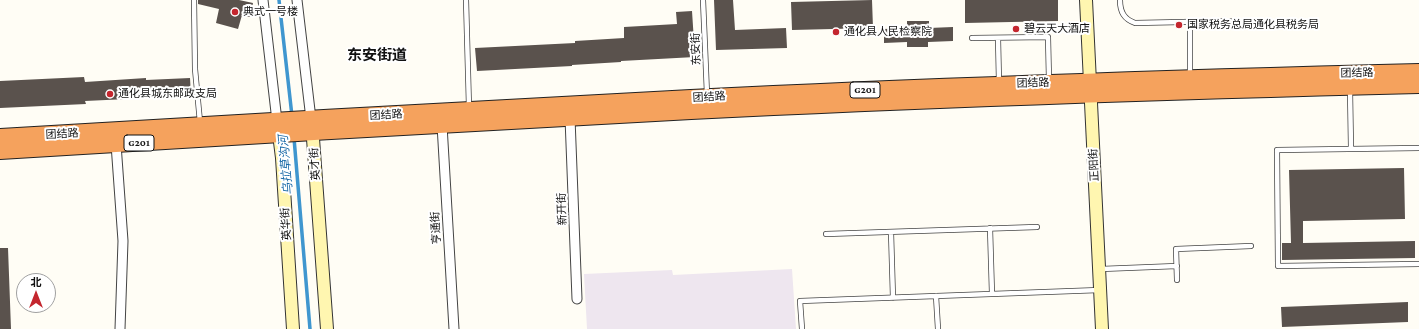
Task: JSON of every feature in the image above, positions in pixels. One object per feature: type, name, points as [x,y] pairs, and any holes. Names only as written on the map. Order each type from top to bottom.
[{"type":"highway","name":"团结路","points":[[312,126],[442,125],[899,102],[1089,88],[1190,78],[1419,72]]},
{"type":"highway","name":"团结路","points":[[0,151],[116,144],[469,110],[707,97],[1049,82],[1089,88],[1350,87],[1419,85]]},
{"type":"highway","name":"团结路","points":[[0,137],[200,126],[278,128]]},
{"type":"street","name":"英华街","points":[[263,0],[282,166],[293,329]]},
{"type":"street","name":"英才街","points":[[297,0],[312,126],[327,329]]},
{"type":"street","name":"正阳街","points":[[1086,0],[1089,88],[1102,329]]},
{"type":"street","name":"新开街","points":[[570,118],[577,299]]},
{"type":"street","name":"亨通街","points":[[442,125],[454,329]]},
{"type":"street","points":[[116,144],[122,241],[120,329]]},
{"type":"lane","points":[[194,0],[195,69],[200,126]]},
{"type":"lane","points":[[466,0],[469,110]]},
{"type":"lane","name":"东安街","points":[[703,0],[707,97]]},
{"type":"lane","points":[[1120,0],[1120,8],[1122,13],[1126,18],[1136,23],[1230,21]]},
{"type":"lane","points":[[1190,22],[1190,78]]},
{"type":"lane","points":[[972,38],[1048,37],[1049,82]]},
{"type":"lane","points":[[998,38],[1000,84]]},
{"type":"lane","points":[[1350,87],[1351,148]]},
{"type":"lane","points":[[1419,148],[1277,150],[1278,266],[1419,264]]},
{"type":"lane","points":[[826,234],[1037,227]]},
{"type":"lane","points":[[990,228],[992,294]]},
{"type":"lane","points":[[891,232],[893,298]]},
{"type":"lane","points":[[1177,280],[1176,249],[1250,246]]},
{"type":"lane","points":[[1099,269],[1177,266]]},
{"type":"lane","points":[[802,329],[800,301],[1100,290]]},
{"type":"lane","points":[[936,296],[938,329]]},
{"type":"shaded area","points":[[792,269],[796,329],[587,329],[584,274],[672,270],[673,275]]},
{"type":"building","name":"典式一号楼","points":[[198,0],[239,0],[253,3],[250,17],[242,15],[238,29],[216,23],[219,9],[198,4]]},
{"type":"building","points":[[714,0],[733,0],[735,30],[786,28],[787,48],[716,50]]},
{"type":"building","points":[[872,0],[873,28],[792,30],[791,2]]},
{"type":"building","points":[[965,0],[1058,0],[1058,21],[965,23]]},
{"type":"building","points":[[692,11],[695,57],[477,71],[475,48],[575,43],[575,41],[624,38],[624,27],[677,24],[676,12]]},
{"type":"building","points":[[907,21],[929,21],[929,28],[953,27],[953,41],[928,42],[928,47],[907,47],[907,42],[884,43],[884,29],[907,28]]},
{"type":"building","points":[[84,77],[85,82],[146,78],[146,80],[190,78],[191,96],[85,101],[86,104],[0,108],[0,81]]},
{"type":"building","points":[[1404,168],[1405,219],[1303,221],[1303,243],[1415,241],[1415,258],[1282,260],[1282,243],[1291,243],[1289,170]]},
{"type":"building","points":[[0,248],[8,248],[11,329],[0,329]]},
{"type":"building","points":[[1408,302],[1408,322],[1282,327],[1281,307]]},
{"type":"waterway","name":"乌拉草沟河","points":[[279,0],[292,116]]},
{"type":"waterway","name":"乌拉草沟河","points":[[294,138],[310,329]]},
{"type":"place","name":"典式一号楼","points":[[235,12]]},
{"type":"place","name":"国家税务总局通化县税务局","points":[[1179,25]]},
{"type":"place","name":"碧云天大酒店","points":[[1016,29]]},
{"type":"place","name":"通化县人民检察院","points":[[836,32]]},
{"type":"place","name":"通化县城东邮政支局","points":[[110,94]]},
{"type":"district","name":"东安街道","points":[[377,55]]}]
